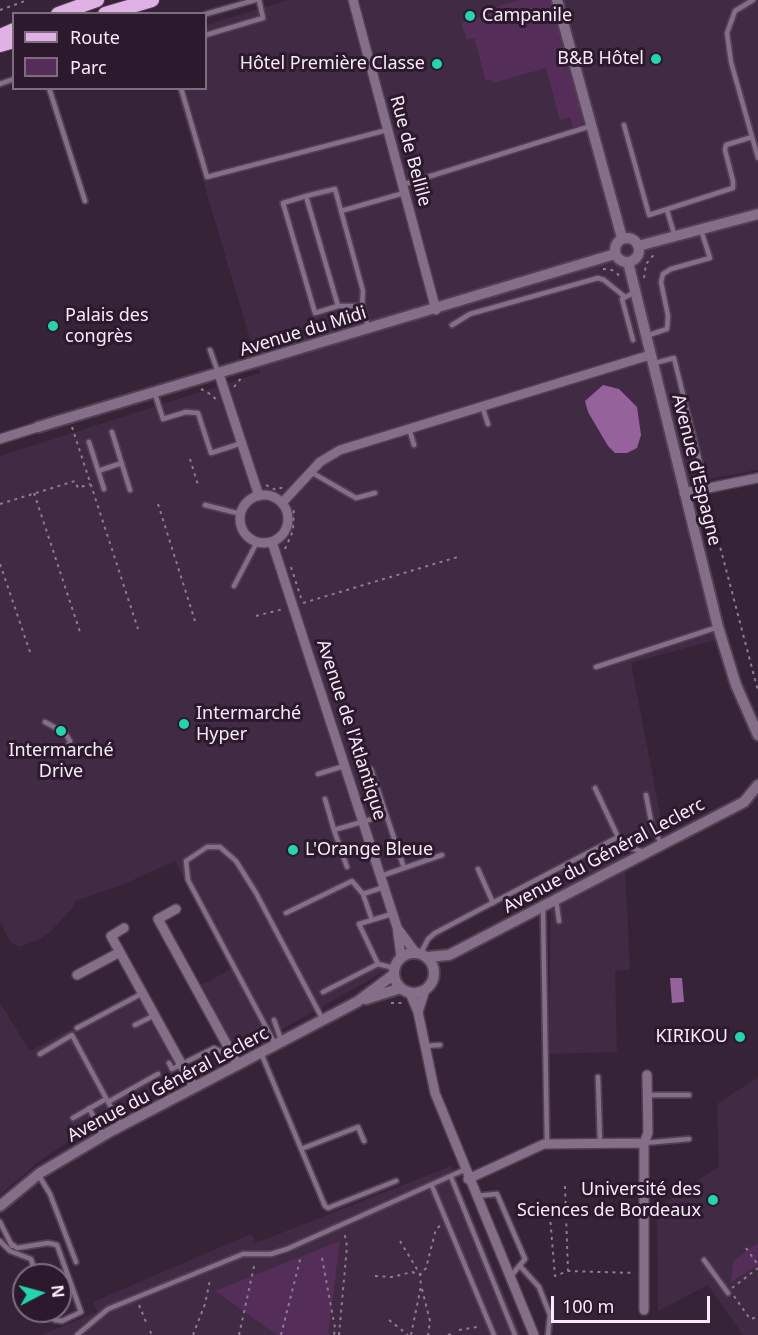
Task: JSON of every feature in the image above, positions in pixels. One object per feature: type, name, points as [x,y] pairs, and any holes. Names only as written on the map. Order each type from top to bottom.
[{"type":"main road","points":[[63,12],[96,0]]},
{"type":"main road","points":[[112,12],[152,0]]},
{"type":"street","name":"Rue de Bellile","points":[[353,0],[436,310]]},
{"type":"street","points":[[557,0],[622,238]]},
{"type":"street","points":[[638,246],[758,214]]},
{"type":"street","points":[[622,238],[630,238],[638,246]]},
{"type":"street","points":[[622,238],[615,247],[615,254],[620,261],[628,262],[637,257],[638,246]]},
{"type":"street","name":"Avenue du Midi","points":[[0,439],[436,310],[615,254]]},
{"type":"street","name":"Avenue d'Espagne","points":[[628,262],[630,295],[651,359],[718,627],[736,685],[757,734]]},
{"type":"street","points":[[282,503],[331,454],[481,405],[651,359]]},
{"type":"street","points":[[219,374],[259,496]]},
{"type":"street","points":[[684,493],[758,478]]},
{"type":"street","points":[[259,496],[271,496],[282,503],[288,517],[288,525],[284,532],[272,542],[257,542],[251,539],[242,528],[241,514],[247,502],[259,496]]},
{"type":"street","name":"Avenue de l'Atlantique","points":[[272,542],[397,927],[401,957]]},
{"type":"street","name":"Avenue du Général Leclerc","points":[[744,802],[758,785]]},
{"type":"street","name":"Avenue du Général Leclerc","points":[[435,974],[449,955],[661,843],[744,802],[758,801]]},
{"type":"street","points":[[176,909],[158,919],[237,1065]]},
{"type":"street","name":"Avenue de l'Atlantique","points":[[397,927],[421,954]]},
{"type":"street","points":[[124,928],[111,936],[194,1088]]},
{"type":"street","points":[[77,975],[120,952]]},
{"type":"street","points":[[418,1012],[425,990],[435,974],[421,954],[401,957],[394,972],[418,1012],[435,1093],[466,1174],[534,1335]]},
{"type":"street","name":"Avenue du Général Leclerc","points":[[421,954],[449,955]]},
{"type":"street","name":"Avenue du Général Leclerc","points":[[0,1206],[38,1174],[121,1126],[357,1002],[394,972]]},
{"type":"street","points":[[406,991],[425,990]]},
{"type":"street","name":"Avenue du Général Leclerc","points":[[357,1002],[406,991]]},
{"type":"street","points":[[644,1310],[644,1143],[648,1133],[647,1075]]},
{"type":"street","points":[[466,1174],[547,1144],[644,1143]]},
{"type":"lane","points":[[207,14],[257,0],[263,18],[207,35]]},
{"type":"lane","points":[[753,0],[735,11],[727,33],[731,62],[758,158]]},
{"type":"lane","points":[[50,90],[85,201]]},
{"type":"lane","points":[[182,90],[207,177],[387,130]]},
{"type":"lane","points":[[341,211],[592,125]]},
{"type":"lane","points":[[624,125],[649,215],[733,188],[724,150],[726,146],[752,137]]},
{"type":"lane","points":[[362,306],[338,306],[315,313],[284,203],[334,189],[363,291],[362,306],[369,330]]},
{"type":"lane","points":[[306,196],[338,306]]},
{"type":"lane","points":[[667,210],[675,237]]},
{"type":"lane","points":[[645,337],[667,329],[668,316],[661,282],[663,274],[671,269],[710,258],[701,230]]},
{"type":"lane","points":[[452,325],[470,314],[598,278],[630,295]]},
{"type":"lane","points":[[630,295],[622,299],[633,340]]},
{"type":"lane","points":[[210,350],[219,374]]},
{"type":"lane","points":[[651,359],[674,358],[700,463]]},
{"type":"lane","points":[[155,393],[163,419],[186,412],[198,413],[211,453],[242,443]]},
{"type":"lane","points":[[481,405],[488,424]]},
{"type":"lane","points":[[409,428],[414,445]]},
{"type":"lane","points":[[112,432],[130,490]]},
{"type":"lane","points":[[89,442],[104,489]]},
{"type":"lane","points":[[98,471],[122,463]]},
{"type":"lane","points":[[311,472],[352,496],[375,493]]},
{"type":"lane","points":[[205,505],[241,514]]},
{"type":"lane","points":[[234,586],[257,542]]},
{"type":"lane","points":[[596,667],[718,627]]},
{"type":"lane","points":[[45,722],[65,733],[70,741],[66,751],[55,755]]},
{"type":"lane","points":[[318,774],[345,765]]},
{"type":"lane","points":[[370,769],[404,868]]},
{"type":"lane","points":[[595,788],[618,837],[631,848],[644,852]]},
{"type":"lane","points":[[646,795],[652,826],[661,843]]},
{"type":"lane","points":[[325,799],[347,867]]},
{"type":"lane","points":[[334,830],[386,815]]},
{"type":"lane","points":[[421,954],[428,939],[435,933],[618,837]]},
{"type":"lane","points":[[279,1043],[194,895],[186,871],[186,861],[189,857],[215,845],[236,861],[256,893],[323,1020]]},
{"type":"lane","points":[[381,876],[442,855]]},
{"type":"lane","points":[[478,869],[493,903]]},
{"type":"lane","points":[[286,913],[352,881],[363,894],[372,920]]},
{"type":"lane","points":[[363,894],[384,887]]},
{"type":"lane","points":[[556,899],[559,921]]},
{"type":"lane","points":[[543,906],[547,1144]]},
{"type":"lane","points":[[392,914],[359,924],[378,964],[394,972]]},
{"type":"lane","points":[[322,992],[378,964]]},
{"type":"lane","points":[[76,1028],[143,993]]},
{"type":"lane","points":[[135,1025],[155,1016]]},
{"type":"lane","points":[[274,1020],[279,1043]]},
{"type":"lane","points":[[40,1054],[72,1035],[121,1126]]},
{"type":"lane","points":[[424,1046],[440,1045]]},
{"type":"lane","points":[[169,1063],[172,1069],[214,1047],[224,1053],[230,1051]]},
{"type":"lane","points":[[261,1053],[328,1208],[396,1181]]},
{"type":"lane","points":[[73,1118],[158,1074]]},
{"type":"lane","points":[[598,1077],[600,1143]]},
{"type":"lane","points":[[647,1095],[689,1095]]},
{"type":"lane","points":[[89,1108],[104,1136]]},
{"type":"lane","points":[[301,1149],[358,1126],[364,1141]]},
{"type":"lane","points":[[644,1143],[689,1139]]},
{"type":"lane","points":[[38,1174],[50,1194],[76,1262]]},
{"type":"lane","points":[[77,1335],[108,1309],[198,1271],[248,1252],[271,1254],[451,1177],[466,1174]]},
{"type":"lane","points":[[451,1177],[515,1335]]},
{"type":"lane","points":[[432,1186],[445,1222],[494,1335]]},
{"type":"lane","points":[[476,1196],[497,1194],[525,1259],[510,1277]]},
{"type":"lane","points":[[0,1222],[17,1248],[48,1243],[57,1245],[63,1263]]},
{"type":"lane","points":[[0,1241],[10,1251],[31,1259],[32,1263]]},
{"type":"lane","points":[[10,1251],[13,1245]]},
{"type":"lane","points":[[704,1260],[728,1293]]},
{"type":"lane","points":[[520,1266],[539,1287],[550,1315],[548,1335]]},
{"type":"lane","points":[[72,1287],[81,1312],[72,1317]]},
{"type":"path","points":[[0,10],[28,0]]},
{"type":"path","points":[[195,388],[204,390],[218,402]]},
{"type":"path","points":[[72,424],[138,629]]},
{"type":"path","points":[[190,459],[198,485]]},
{"type":"path","points":[[0,504],[75,481],[78,488],[91,484]]},
{"type":"path","points":[[704,489],[758,691]]},
{"type":"path","points":[[34,493],[81,635]]},
{"type":"path","points":[[158,504],[195,621]]},
{"type":"path","points":[[293,606],[461,556]]},
{"type":"path","points":[[0,564],[31,655]]},
{"type":"path","points":[[256,616],[282,609]]},
{"type":"path","points":[[565,1186],[568,1271]]},
{"type":"path","points":[[566,1210],[550,1217],[555,1276],[568,1271],[644,1274]]},
{"type":"path","points":[[420,1275],[426,1268],[436,1229],[445,1222]]},
{"type":"path","points":[[339,1335],[347,1246],[343,1225]]},
{"type":"path","points":[[400,1241],[420,1275],[430,1321],[428,1335]]},
{"type":"path","points":[[746,1248],[758,1267],[731,1290],[750,1319],[758,1317]]},
{"type":"path","points":[[281,1335],[301,1257]]},
{"type":"path","points":[[322,1258],[335,1328],[334,1335]]},
{"type":"path","points":[[239,1335],[254,1265]]},
{"type":"path","points":[[375,1276],[392,1277],[412,1272],[420,1275]]},
{"type":"path","points":[[193,1335],[205,1304],[210,1280]]},
{"type":"path","points":[[389,1320],[410,1335],[421,1286]]},
{"type":"path","points":[[140,1308],[146,1322]]},
{"type":"path","points":[[459,1330],[477,1327]]},
{"type":"path","points":[[448,1335],[453,1333]]},
{"type":"shaded area","points":[[288,0],[758,0],[758,470],[675,485],[715,640],[631,663],[663,830],[624,851],[630,970],[615,971],[617,1052],[549,1054],[551,868],[484,904],[436,939],[368,981],[282,1029],[235,1051],[201,985],[231,969],[175,861],[122,885],[75,901],[73,907],[52,930],[41,939],[19,947],[10,942],[0,921],[0,456],[260,373],[176,90],[207,90],[207,25]]},
{"type":"shaded area","points":[[603,385],[619,389],[637,407],[641,435],[637,448],[627,453],[615,453],[608,446],[588,412],[585,401]]},
{"type":"shaded area","points":[[670,978],[682,978],[684,1002],[672,1003]]},
{"type":"shaded area","points":[[137,994],[186,1078],[80,1134],[41,1160],[0,1195],[0,1003],[30,1051]]},
{"type":"shaded area","name":"Université des Sciences de Bordeaux","points":[[758,1077],[758,1335],[743,1335],[708,1285],[658,1311],[657,1208],[719,1166],[717,1104]]},
{"type":"shaded area","points":[[451,1166],[521,1335],[41,1335],[97,1312],[93,1302],[251,1234],[256,1243]]},
{"type":"green space","points":[[519,0],[552,0],[585,120],[581,125],[573,127],[570,117],[560,120],[546,68],[493,83],[492,79],[486,81],[474,38],[467,40],[461,23],[496,11],[495,7]]},
{"type":"green space","points":[[340,1241],[328,1335],[277,1335],[215,1291]]},
{"type":"green space","points":[[758,1243],[758,1265],[730,1283],[734,1260]]},
{"type":"place","name":"Campanile","points":[[470,16]]},
{"type":"place","name":"B&B Hôtel","points":[[656,59]]},
{"type":"place","name":"Hôtel Première Classe","points":[[437,64]]},
{"type":"place","name":"Palais des congrès","points":[[53,326]]},
{"type":"place","name":"Intermarché Hyper","points":[[184,724]]},
{"type":"place","name":"Intermarché Drive","points":[[61,731]]},
{"type":"place","name":"L'Orange Bleue","points":[[293,850]]},
{"type":"place","name":"KIRIKOU","points":[[740,1037]]},
{"type":"place","name":"Université des Sciences de Bordeaux","points":[[713,1200]]}]
